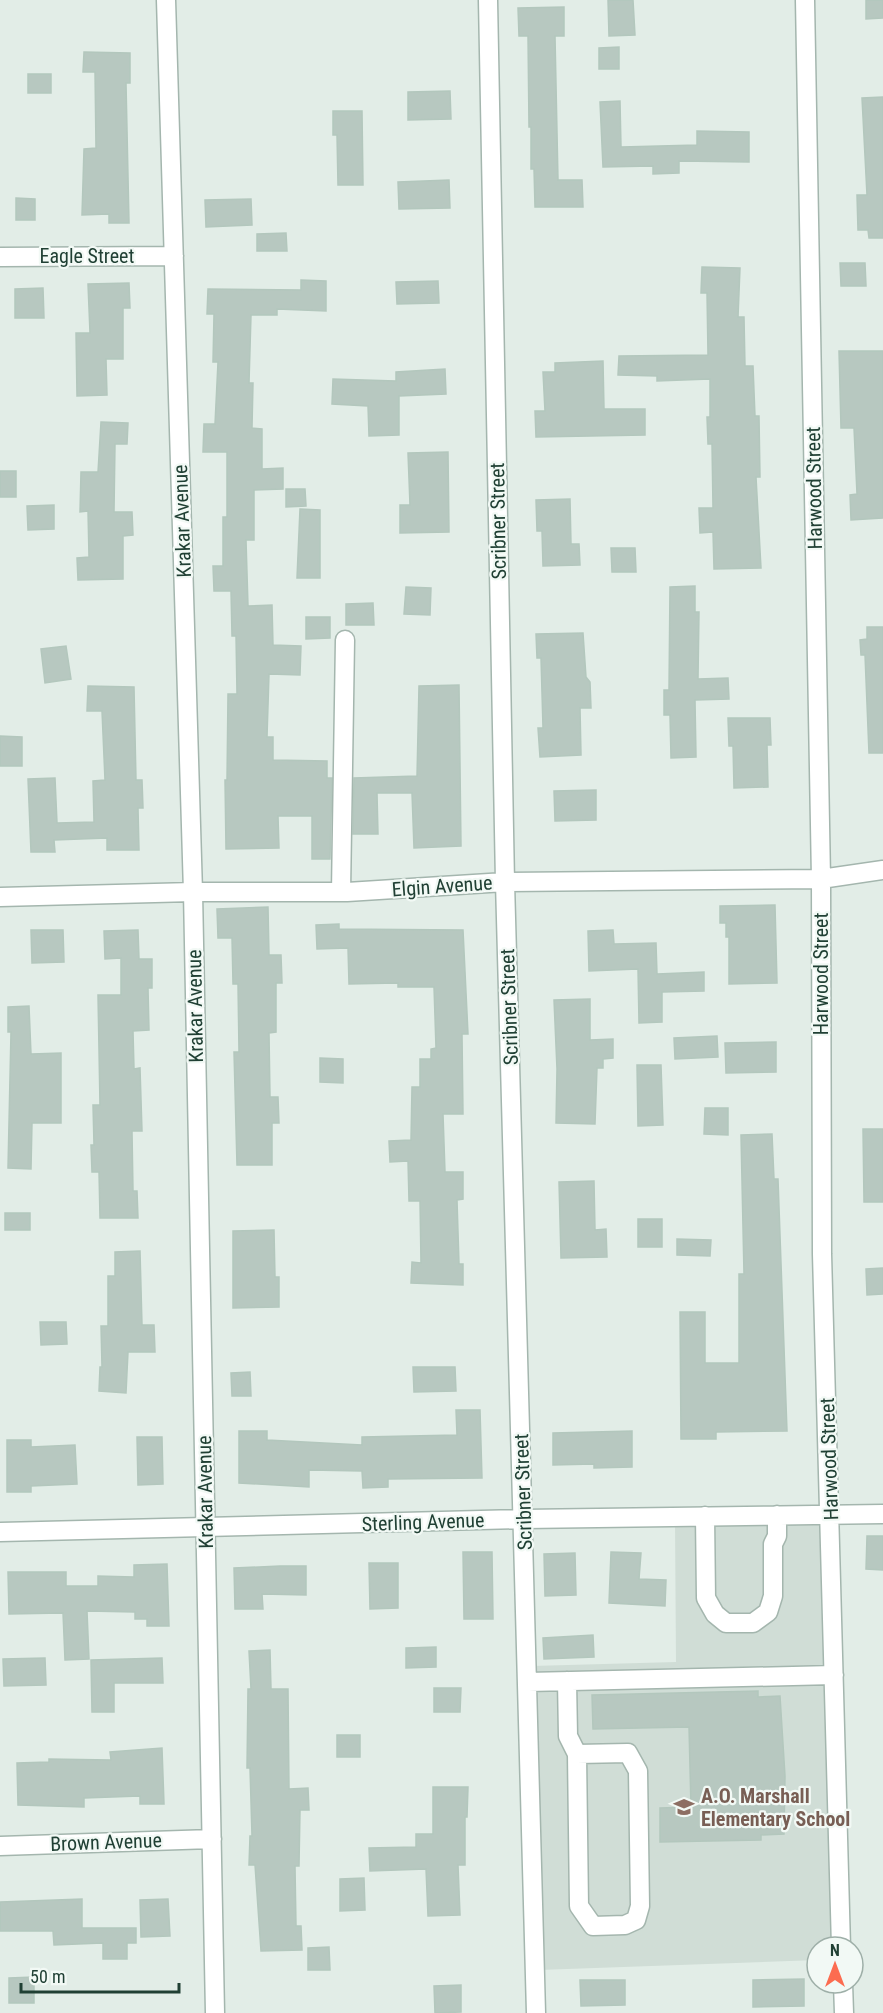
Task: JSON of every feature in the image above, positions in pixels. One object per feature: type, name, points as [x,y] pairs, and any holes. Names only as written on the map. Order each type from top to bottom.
[{"type":"street","name":"Krakar Avenue","points":[[166,0],[193,892],[215,2013]]},
{"type":"street","name":"Scribner Street","points":[[488,0],[505,882],[536,2013]]},
{"type":"street","name":"Harwood Street","points":[[805,0],[821,879],[822,1254],[831,1515],[841,1935]]},
{"type":"street","name":"Eagle Street","points":[[0,257],[174,256]]},
{"type":"street","points":[[341,892],[345,640]]},
{"type":"street","name":"Elgin Avenue","points":[[0,897],[193,892],[341,892],[505,882],[821,879],[883,870]]},
{"type":"street","name":"Sterling Avenue","points":[[0,1532],[205,1529],[524,1519],[883,1514]]},
{"type":"street","points":[[705,1516],[706,1598],[715,1614],[726,1623],[753,1623],[768,1612],[773,1596],[773,1544],[767,1537],[771,1516]]},
{"type":"street","points":[[528,1682],[834,1676]]},
{"type":"street","points":[[567,1681],[568,1736],[577,1754],[579,1906],[592,1926],[626,1925],[636,1920],[640,1906],[638,1771],[628,1753],[577,1754]]},
{"type":"street","name":"Brown Avenue","points":[[0,1846],[212,1839]]},
{"type":"street","points":[[843,1995],[844,2013]]},
{"type":"shaded area","name":"A.O. Marshall Elementary School","points":[[827,1519],[837,1935],[805,1935],[805,1960],[539,1970],[532,1666],[676,1662],[675,1521]]},
{"type":"building","points":[[608,0],[633,0],[635,35],[609,36]]},
{"type":"building","points":[[866,0],[883,0],[883,18],[866,19]]},
{"type":"building","points":[[564,7],[564,36],[555,36],[558,180],[582,180],[583,207],[535,207],[534,169],[531,169],[531,127],[529,127],[528,36],[519,36],[518,8]]},
{"type":"building","points":[[619,47],[619,69],[599,69],[599,48]]},
{"type":"building","points":[[84,52],[130,53],[130,83],[126,83],[129,223],[109,223],[109,214],[82,215],[84,149],[96,148],[95,72],[83,72]]},
{"type":"building","points":[[28,74],[51,74],[51,93],[28,93]]},
{"type":"building","points":[[450,91],[451,119],[408,120],[408,92]]},
{"type":"building","points":[[883,97],[883,238],[869,238],[868,230],[858,230],[857,195],[867,195],[862,98]]},
{"type":"building","points":[[620,101],[621,147],[697,145],[697,131],[749,132],[749,162],[679,161],[679,173],[653,174],[653,166],[603,167],[600,102]]},
{"type":"building","points":[[333,111],[362,111],[363,185],[338,185],[337,135],[333,135]]},
{"type":"building","points":[[449,180],[450,208],[399,209],[398,182]]},
{"type":"building","points":[[16,198],[35,199],[35,220],[16,220]]},
{"type":"building","points":[[251,199],[252,225],[206,227],[205,200]]},
{"type":"building","points":[[286,233],[287,251],[257,251],[257,234]]},
{"type":"building","points":[[840,263],[865,263],[866,286],[841,286]]},
{"type":"building","points":[[702,267],[740,268],[738,317],[744,317],[745,366],[753,366],[755,416],[759,416],[760,477],[756,477],[761,568],[714,569],[713,532],[700,533],[699,508],[713,508],[712,444],[708,444],[707,417],[710,417],[710,379],[657,381],[657,376],[618,375],[619,356],[708,355],[707,293],[701,293]]},
{"type":"building","points":[[301,280],[326,281],[326,311],[277,309],[277,315],[251,315],[249,383],[253,383],[252,428],[262,429],[262,469],[283,468],[283,489],[254,490],[254,540],[246,540],[248,606],[272,605],[273,645],[301,646],[300,675],[269,674],[267,737],[273,737],[273,760],[327,761],[327,778],[332,778],[330,859],[312,859],[312,816],[278,816],[279,848],[226,849],[225,780],[227,780],[228,694],[237,694],[236,636],[232,636],[231,591],[214,591],[213,566],[223,566],[223,517],[227,517],[227,452],[203,452],[204,424],[215,424],[218,362],[213,362],[214,314],[207,314],[208,289],[301,290]]},
{"type":"building","points":[[438,281],[439,303],[397,304],[396,282]]},
{"type":"building","points":[[129,283],[130,308],[123,308],[123,359],[106,359],[107,395],[77,396],[76,333],[90,333],[88,284]]},
{"type":"building","points":[[43,288],[44,318],[15,318],[15,289]]},
{"type":"building","points":[[839,351],[883,351],[883,518],[851,520],[850,495],[857,494],[854,428],[841,428]]},
{"type":"building","points":[[603,361],[604,409],[645,409],[645,435],[536,437],[535,411],[545,411],[543,372],[555,372],[555,363]]},
{"type":"building","points":[[445,369],[446,394],[399,396],[399,435],[369,436],[368,406],[332,404],[333,379],[396,381],[396,372]]},
{"type":"building","points":[[101,422],[128,423],[127,444],[115,444],[114,512],[132,512],[133,535],[123,536],[123,579],[78,580],[77,558],[89,557],[88,511],[80,512],[81,472],[98,472]]},
{"type":"building","points":[[448,452],[449,532],[400,533],[400,505],[410,505],[408,453]]},
{"type":"building","points":[[0,471],[16,471],[16,497],[0,497]]},
{"type":"building","points":[[286,489],[305,489],[306,506],[286,507]]},
{"type":"building","points":[[570,499],[571,544],[579,544],[580,565],[543,566],[542,531],[537,531],[536,500]]},
{"type":"building","points":[[54,505],[54,529],[28,530],[27,506]]},
{"type":"building","points":[[300,509],[320,510],[320,578],[297,578]]},
{"type":"building","points":[[611,548],[635,548],[636,572],[612,572]]},
{"type":"building","points":[[695,586],[695,612],[699,612],[698,679],[728,678],[729,699],[695,700],[696,757],[671,758],[670,715],[664,715],[664,690],[669,690],[670,587]]},
{"type":"building","points":[[406,587],[431,588],[430,615],[404,614]]},
{"type":"building","points":[[373,603],[374,625],[346,625],[346,604]]},
{"type":"building","points":[[306,617],[330,617],[330,638],[306,639]]},
{"type":"building","points":[[867,627],[883,627],[883,753],[869,753],[865,655],[861,655],[860,640],[867,639]]},
{"type":"building","points":[[583,633],[591,708],[580,708],[581,755],[540,757],[538,728],[543,728],[541,658],[537,658],[536,634]]},
{"type":"building","points":[[66,646],[71,679],[45,683],[41,649]]},
{"type":"building","points":[[459,685],[461,846],[414,848],[412,793],[377,793],[378,834],[353,834],[354,778],[417,776],[419,686]]},
{"type":"building","points":[[88,686],[134,687],[136,780],[142,780],[143,808],[138,808],[139,850],[107,850],[107,838],[54,840],[55,852],[31,852],[28,779],[55,778],[57,823],[94,822],[93,781],[105,780],[102,711],[87,711]]},
{"type":"building","points":[[728,718],[770,718],[771,745],[767,745],[768,787],[734,788],[733,746],[729,746]]},
{"type":"building","points":[[0,736],[22,737],[22,766],[0,766]]},
{"type":"building","points":[[596,790],[596,820],[555,821],[554,791]]},
{"type":"building","points":[[775,905],[777,983],[729,984],[729,937],[726,937],[726,923],[720,923],[720,906]]},
{"type":"building","points":[[268,907],[269,955],[281,955],[282,983],[276,983],[276,1032],[269,1033],[270,1097],[278,1097],[279,1123],[272,1123],[272,1165],[237,1165],[234,1052],[239,1052],[238,984],[233,984],[232,938],[218,938],[217,909]]},
{"type":"building","points":[[339,924],[339,929],[463,930],[468,1034],[462,1034],[463,1114],[443,1114],[445,1172],[463,1172],[463,1199],[457,1200],[459,1264],[463,1264],[463,1285],[411,1283],[412,1262],[421,1263],[420,1201],[409,1201],[408,1161],[390,1162],[389,1141],[411,1140],[412,1087],[420,1087],[420,1059],[431,1059],[431,1049],[436,1048],[434,987],[398,987],[398,983],[349,984],[348,948],[317,949],[316,925]]},
{"type":"building","points":[[31,930],[63,930],[64,962],[32,963]]},
{"type":"building","points":[[138,930],[139,959],[152,959],[152,988],[148,988],[149,1030],[133,1031],[134,1069],[140,1068],[142,1131],[132,1131],[133,1191],[137,1191],[138,1218],[100,1218],[99,1172],[92,1172],[91,1145],[94,1145],[93,1105],[100,1105],[98,995],[121,995],[121,958],[105,959],[104,931]]},
{"type":"building","points":[[613,930],[614,944],[656,943],[657,974],[704,972],[704,991],[662,992],[662,1022],[639,1023],[638,969],[589,971],[588,931]]},
{"type":"building","points":[[590,999],[590,1040],[613,1039],[613,1058],[603,1059],[603,1068],[597,1068],[595,1124],[556,1123],[557,1069],[554,1000]]},
{"type":"building","points":[[29,1006],[31,1054],[61,1053],[61,1123],[32,1123],[31,1169],[8,1168],[11,1032],[8,1032],[8,1007]]},
{"type":"building","points":[[717,1036],[718,1057],[675,1059],[674,1038]]},
{"type":"building","points":[[776,1042],[776,1072],[726,1073],[725,1043]]},
{"type":"building","points":[[320,1058],[343,1059],[343,1083],[320,1082]]},
{"type":"building","points":[[637,1065],[661,1065],[663,1125],[638,1126]]},
{"type":"building","points":[[705,1108],[728,1108],[728,1135],[704,1134]]},
{"type":"building","points":[[863,1129],[883,1129],[883,1202],[864,1202]]},
{"type":"building","points":[[772,1134],[774,1179],[778,1179],[787,1431],[716,1432],[716,1439],[681,1439],[680,1312],[705,1312],[705,1363],[739,1363],[739,1274],[744,1274],[741,1135]]},
{"type":"building","points":[[594,1181],[595,1230],[606,1229],[607,1257],[561,1258],[559,1182]]},
{"type":"building","points":[[5,1213],[30,1213],[30,1230],[5,1230]]},
{"type":"building","points":[[638,1219],[662,1219],[662,1247],[638,1247]]},
{"type":"building","points":[[274,1230],[275,1277],[279,1277],[279,1307],[233,1308],[233,1231]]},
{"type":"building","points":[[677,1239],[711,1240],[710,1256],[677,1255]]},
{"type":"building","points":[[140,1251],[142,1325],[154,1325],[155,1352],[128,1352],[126,1393],[99,1391],[100,1367],[102,1367],[101,1326],[108,1326],[108,1276],[115,1276],[115,1252]]},
{"type":"building","points":[[883,1268],[883,1294],[867,1295],[866,1269]]},
{"type":"building","points":[[40,1322],[66,1322],[67,1344],[41,1345]]},
{"type":"building","points":[[413,1367],[455,1367],[456,1391],[414,1392]]},
{"type":"building","points":[[250,1372],[251,1396],[232,1396],[231,1373]]},
{"type":"building","points":[[456,1410],[480,1410],[482,1478],[388,1479],[388,1487],[363,1488],[362,1471],[309,1470],[309,1487],[239,1483],[239,1431],[267,1431],[267,1440],[362,1445],[362,1437],[457,1435]]},
{"type":"building","points":[[632,1431],[632,1467],[594,1468],[594,1464],[553,1465],[553,1433]]},
{"type":"building","points":[[137,1437],[162,1437],[163,1484],[138,1485]]},
{"type":"building","points":[[7,1440],[31,1440],[31,1447],[75,1445],[77,1484],[31,1486],[31,1492],[7,1492]]},
{"type":"building","points":[[867,1536],[883,1536],[883,1570],[866,1569]]},
{"type":"building","points":[[463,1552],[492,1552],[493,1619],[464,1619]]},
{"type":"building","points":[[611,1552],[641,1553],[639,1579],[666,1580],[665,1606],[609,1603]]},
{"type":"building","points":[[575,1553],[576,1595],[545,1596],[544,1554]]},
{"type":"building","points":[[369,1563],[398,1563],[398,1608],[370,1609]]},
{"type":"building","points":[[167,1564],[169,1626],[147,1626],[147,1619],[135,1619],[135,1612],[87,1611],[89,1659],[65,1660],[63,1613],[9,1614],[8,1572],[66,1572],[66,1586],[98,1586],[98,1576],[134,1577],[134,1565]]},
{"type":"building","points":[[306,1566],[306,1595],[262,1594],[263,1609],[235,1609],[234,1568]]},
{"type":"building","points":[[593,1635],[594,1657],[544,1659],[543,1638]]},
{"type":"building","points":[[436,1647],[436,1667],[406,1668],[406,1648]]},
{"type":"building","points":[[270,1650],[271,1689],[288,1689],[289,1789],[308,1788],[309,1810],[300,1810],[299,1866],[295,1866],[296,1926],[301,1926],[302,1950],[261,1951],[255,1865],[249,1865],[250,1836],[252,1836],[250,1768],[247,1768],[248,1689],[251,1689],[249,1651]]},
{"type":"building","points":[[45,1658],[46,1685],[4,1686],[3,1659]]},
{"type":"building","points":[[162,1658],[163,1683],[114,1683],[114,1712],[92,1712],[91,1660]]},
{"type":"building","points":[[434,1688],[461,1688],[460,1712],[434,1712]]},
{"type":"building","points":[[758,1691],[758,1697],[780,1696],[785,1776],[784,1834],[761,1835],[761,1840],[660,1842],[660,1808],[691,1807],[689,1727],[593,1729],[592,1695]]},
{"type":"building","points":[[337,1735],[360,1735],[360,1757],[337,1757]]},
{"type":"building","points":[[162,1748],[164,1804],[140,1804],[140,1796],[84,1798],[84,1807],[18,1805],[17,1763],[49,1762],[49,1759],[111,1760],[110,1752]]},
{"type":"building","points":[[433,1787],[468,1787],[467,1817],[465,1817],[465,1865],[458,1865],[460,1915],[428,1916],[426,1869],[370,1871],[369,1848],[416,1847],[416,1834],[433,1834]]},
{"type":"building","points":[[364,1878],[365,1910],[340,1911],[340,1879]]},
{"type":"building","points":[[82,1899],[82,1928],[136,1928],[136,1943],[127,1943],[127,1959],[103,1959],[103,1943],[54,1945],[53,1931],[0,1931],[0,1902]]},
{"type":"building","points":[[168,1899],[170,1936],[141,1937],[140,1900]]},
{"type":"building","points":[[329,1947],[330,1970],[308,1970],[308,1948]]},
{"type":"building","points":[[34,1977],[34,2003],[9,2003],[9,1978]]},
{"type":"building","points":[[804,1979],[804,2006],[753,2007],[753,1980]]},
{"type":"building","points":[[580,1980],[625,1980],[625,2005],[581,2006]]},
{"type":"building","points":[[461,1985],[461,2012],[435,2013],[434,1986]]},
{"type":"place","name":"A.O. Marshall Elementary School","points":[[684,1807]]}]
